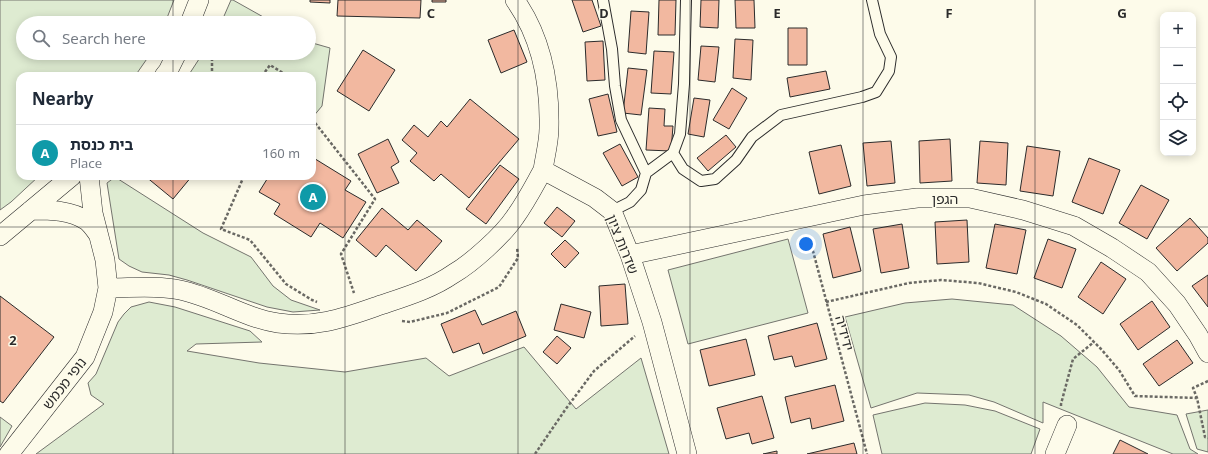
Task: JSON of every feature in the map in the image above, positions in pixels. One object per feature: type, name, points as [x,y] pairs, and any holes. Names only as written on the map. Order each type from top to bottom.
[{"type":"street","points":[[193,16],[199,0]]},
{"type":"street","points":[[108,288],[166,288],[182,290],[256,318],[276,323],[300,325],[324,323],[360,313],[418,292],[452,275],[466,265],[493,241],[514,218],[543,170],[549,129],[547,86],[536,39],[515,0]]},
{"type":"street","points":[[167,72],[174,60]]},
{"type":"street","name":"שדרות ציון","points":[[543,170],[595,198],[612,211],[630,254],[652,322],[687,454]]},
{"type":"street","points":[[0,236],[67,180]]},
{"type":"street","name":"נופי מכמש","points":[[9,454],[85,357],[103,312],[108,288],[105,260],[93,212],[89,180]]},
{"type":"street","name":"הגפן","points":[[630,254],[864,205],[917,198],[970,198],[1023,210],[1074,226],[1112,248],[1148,272],[1177,304],[1208,353]]},
{"type":"street","points":[[31,210],[54,210],[73,215],[88,222],[98,234]]},
{"type":"street","points":[[1055,454],[1067,424]]},
{"type":"lane","points":[[602,0],[612,49],[615,86],[622,120],[646,173]]},
{"type":"lane","points":[[612,211],[630,202],[641,190],[646,173],[673,153],[680,134],[684,84],[686,0]]},
{"type":"lane","points":[[673,153],[683,170],[701,181],[715,179],[736,160],[752,137],[781,115],[862,97],[876,92],[889,71],[891,57],[880,34],[872,0]]},
{"type":"path","points":[[212,60],[212,72]]},
{"type":"path","points":[[265,72],[270,65],[281,72]]},
{"type":"path","points":[[316,124],[375,199],[341,254],[360,313]]},
{"type":"path","points":[[242,180],[221,230],[250,240],[286,284],[312,300],[319,302]]},
{"type":"path","points":[[396,320],[410,322],[447,313],[499,287],[518,258],[514,218]]},
{"type":"path","name":"ידידיה","points":[[804,218],[867,454]]},
{"type":"path","points":[[826,302],[909,283],[941,280],[978,283],[1016,292],[1046,304],[1077,325],[1119,370],[1135,396],[1197,398]]},
{"type":"path","points":[[535,454],[594,371],[652,322]]},
{"type":"path","points":[[1067,424],[1061,404],[1073,359],[1094,342]]},
{"type":"path","points":[[1208,381],[1193,388],[1197,398],[1205,436],[1208,438]]},
{"type":"green space","points":[[0,0],[174,0],[168,16],[16,16],[16,60],[146,60],[138,72],[16,72],[16,180],[35,180],[0,210]]},
{"type":"green space","points":[[231,0],[233,0],[262,16],[224,16]]},
{"type":"green space","points":[[316,44],[330,48],[322,106],[316,113],[316,72],[191,72],[198,60],[316,60]]},
{"type":"green space","points":[[111,180],[120,180],[203,233],[251,257],[273,286],[291,300],[320,310],[293,312],[267,307],[187,280],[169,275],[142,272],[129,266],[119,259],[107,183]]},
{"type":"green space","points":[[788,239],[808,313],[688,344],[668,270]]},
{"type":"green space","points":[[952,299],[1013,305],[1061,336],[1097,367],[1129,407],[1177,415],[1190,449],[1198,454],[1173,454],[1043,402],[1043,423],[994,402],[969,395],[917,393],[871,408],[845,317],[905,303]]},
{"type":"green space","points":[[149,302],[175,307],[250,331],[262,342],[196,344],[187,351],[259,363],[345,372],[426,358],[449,376],[524,347],[576,409],[641,358],[669,454],[36,454],[104,404],[91,395],[88,383],[96,374],[118,322],[124,314],[131,307]]},
{"type":"green space","points":[[925,403],[965,405],[995,411],[1040,429],[1031,454],[882,454],[873,415]]},
{"type":"green space","points":[[1208,410],[1208,452],[1197,449],[1186,414]]},
{"type":"green space","points":[[0,417],[12,426],[0,447]]},
{"type":"building","points":[[310,0],[330,0],[330,3],[310,2]]},
{"type":"building","points":[[338,0],[421,0],[420,18],[337,16]]},
{"type":"building","points":[[432,0],[446,0],[446,2],[432,2]]},
{"type":"building","points":[[572,0],[592,0],[601,26],[583,32]]},
{"type":"building","points":[[659,0],[676,0],[675,35],[658,35]]},
{"type":"building","points":[[701,0],[719,0],[718,28],[700,27]]},
{"type":"building","points":[[735,0],[754,0],[755,28],[736,28]]},
{"type":"building","points":[[631,11],[649,12],[646,54],[628,52]]},
{"type":"building","points":[[788,28],[807,28],[807,65],[788,65]]},
{"type":"building","points":[[514,30],[527,62],[501,73],[488,40]]},
{"type":"building","points":[[735,39],[753,40],[751,80],[733,78]]},
{"type":"building","points":[[603,41],[605,80],[587,81],[585,42]]},
{"type":"building","points":[[701,46],[719,47],[715,82],[698,80]]},
{"type":"building","points":[[363,50],[395,70],[369,111],[337,91]]},
{"type":"building","points":[[654,51],[674,52],[671,94],[651,93]]},
{"type":"building","points":[[628,68],[647,70],[641,115],[623,113]]},
{"type":"building","points":[[826,71],[830,89],[790,97],[787,78]]},
{"type":"building","points":[[732,88],[747,98],[729,129],[713,120]]},
{"type":"building","points":[[608,94],[617,132],[598,136],[589,99]]},
{"type":"building","points":[[694,98],[710,100],[704,137],[688,134]]},
{"type":"building","points":[[470,99],[519,139],[469,198],[441,174],[434,181],[410,161],[417,153],[402,140],[414,125],[428,137],[441,121],[447,127]]},
{"type":"building","points":[[649,108],[665,109],[664,126],[673,126],[671,151],[646,150]]},
{"type":"building","points":[[726,135],[736,147],[708,171],[697,158]]},
{"type":"building","points":[[388,139],[399,162],[391,167],[399,183],[377,193],[358,154]]},
{"type":"building","points":[[950,139],[952,181],[920,183],[919,141]]},
{"type":"building","points":[[891,141],[895,183],[867,186],[863,143]]},
{"type":"building","points":[[980,141],[1008,143],[1006,185],[977,183]]},
{"type":"building","points":[[620,144],[638,177],[622,186],[603,153]]},
{"type":"building","points":[[841,145],[851,186],[819,194],[809,152]]},
{"type":"building","points":[[1027,146],[1060,151],[1053,196],[1020,191]]},
{"type":"building","points":[[1089,158],[1120,170],[1103,214],[1072,202]]},
{"type":"building","points":[[316,159],[351,181],[345,190],[366,202],[343,238],[320,223],[311,237],[274,214],[280,204],[259,192],[266,180],[316,180]]},
{"type":"building","points":[[500,165],[519,179],[486,224],[466,209]]},
{"type":"building","points":[[150,180],[189,180],[173,199]]},
{"type":"building","points":[[1141,185],[1169,200],[1147,239],[1119,223]]},
{"type":"building","points":[[557,207],[575,221],[562,237],[544,223]]},
{"type":"building","points":[[382,208],[408,230],[417,220],[442,241],[416,271],[386,245],[376,257],[356,240]]},
{"type":"building","points":[[1190,218],[1208,238],[1208,243],[1177,271],[1156,248]]},
{"type":"building","points":[[967,220],[969,262],[937,264],[935,222]]},
{"type":"building","points":[[902,224],[909,268],[881,273],[873,229]]},
{"type":"building","points":[[995,224],[1026,230],[1017,274],[986,268]]},
{"type":"building","points":[[850,227],[861,271],[833,278],[823,234]]},
{"type":"building","points":[[1048,239],[1076,249],[1062,288],[1034,278]]},
{"type":"building","points":[[565,240],[579,253],[565,268],[551,254]]},
{"type":"building","points":[[1101,262],[1126,279],[1103,314],[1078,297]]},
{"type":"building","points":[[1208,275],[1208,307],[1192,286]]},
{"type":"building","points":[[625,284],[628,324],[601,326],[599,286]]},
{"type":"building","points":[[0,296],[54,337],[3,403],[0,401]]},
{"type":"building","points":[[1152,301],[1170,327],[1138,350],[1120,324]]},
{"type":"building","points":[[561,304],[591,312],[584,338],[554,330]]},
{"type":"building","points":[[475,310],[482,325],[516,311],[526,336],[483,354],[479,343],[453,353],[441,324]]},
{"type":"building","points":[[817,323],[827,359],[795,367],[792,356],[774,360],[768,336]]},
{"type":"building","points":[[557,336],[571,348],[557,364],[543,352]]},
{"type":"building","points":[[746,339],[755,375],[709,386],[700,350]]},
{"type":"building","points":[[1177,340],[1193,363],[1159,386],[1143,364]]},
{"type":"building","points":[[835,385],[844,421],[812,429],[810,418],[791,423],[785,397]]},
{"type":"building","points":[[762,396],[774,438],[752,444],[749,433],[726,439],[717,408]]},
{"type":"building","points":[[1120,440],[1148,454],[1113,454]]},
{"type":"building","points":[[854,443],[857,454],[807,454]]},
{"type":"building","points":[[777,451],[777,454],[763,454]]},
{"type":"place","name":"בית כנסת","points":[[313,197]]}]
